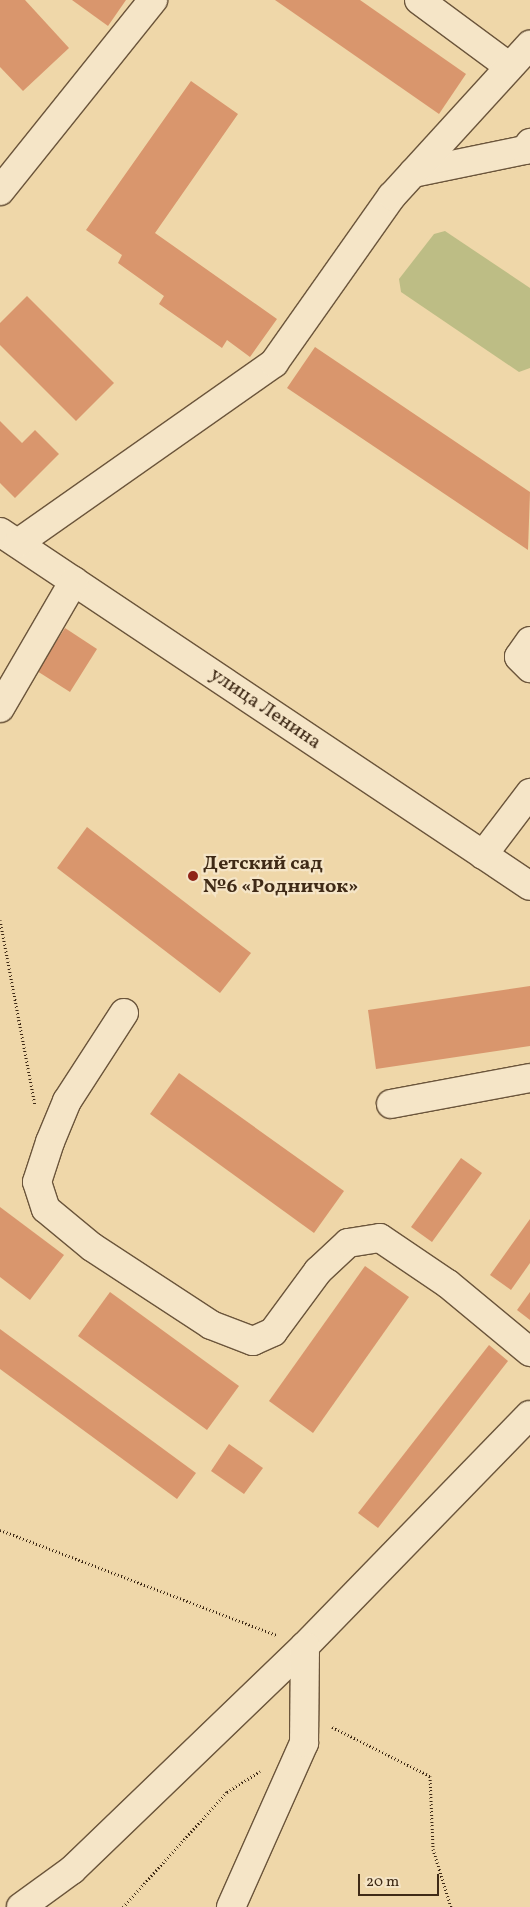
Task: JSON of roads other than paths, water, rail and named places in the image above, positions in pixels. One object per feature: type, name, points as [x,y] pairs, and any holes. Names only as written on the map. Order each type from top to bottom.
[{"type":"street","points":[[0,191],[153,0]]},
{"type":"street","points":[[419,0],[507,65]]},
{"type":"street","points":[[9,537],[274,362],[413,173],[507,65],[530,45]]},
{"type":"street","points":[[413,173],[525,150],[530,143]]},
{"type":"street","name":"улица Ленина","points":[[9,537],[530,886]]},
{"type":"street","points":[[0,708],[74,581]]},
{"type":"street","points":[[530,641],[519,657],[530,668]]},
{"type":"street","points":[[483,855],[530,793]]},
{"type":"street","points":[[124,1013],[67,1102],[50,1142],[37,1182],[46,1209],[92,1246],[211,1325],[253,1341],[273,1332],[312,1278],[348,1243],[380,1238],[448,1284],[530,1352]]},
{"type":"street","points":[[391,1104],[530,1078]]},
{"type":"street","points":[[21,1907],[72,1870],[305,1646],[530,1415]]},
{"type":"street","points":[[231,1907],[304,1743],[305,1646]]},
{"type":"place","name":"Детский сад №6 «Родничок»","points":[[193,876]]}]
